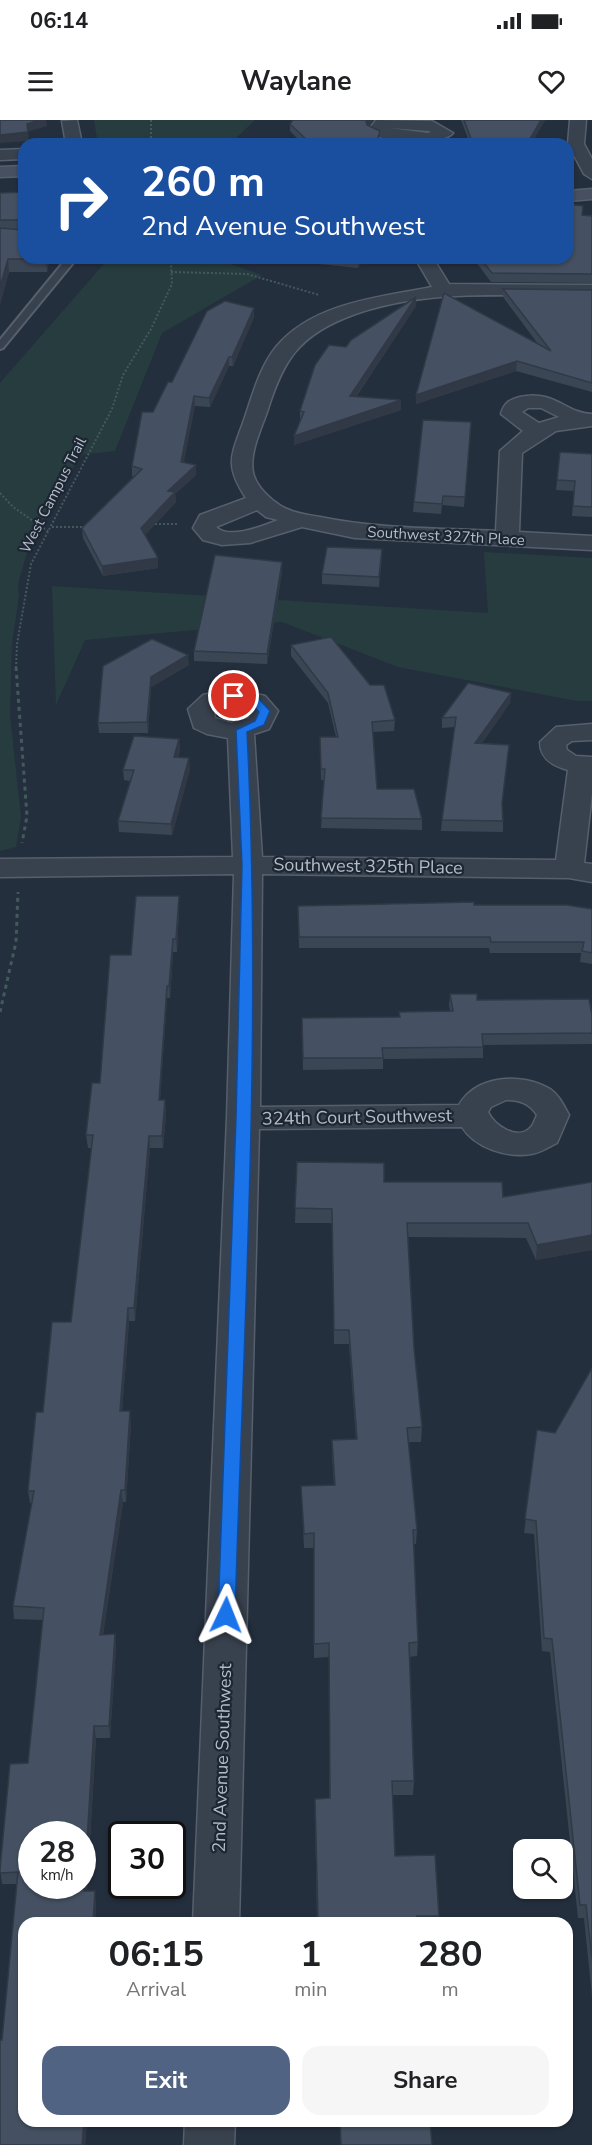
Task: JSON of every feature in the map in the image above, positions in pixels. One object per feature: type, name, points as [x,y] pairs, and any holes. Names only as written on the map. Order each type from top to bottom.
[{"type":"street","points":[[578,120],[576,144],[592,174]]},
{"type":"street","points":[[70,121],[74,138]]},
{"type":"street","points":[[0,155],[18,154]]},
{"type":"street","points":[[0,172],[18,171]]},
{"type":"street","points":[[574,196],[592,196]]},
{"type":"street","points":[[574,202],[592,203]]},
{"type":"street","points":[[428,264],[443,290]]},
{"type":"street","points":[[204,524],[258,499],[243,476],[243,454],[270,373],[284,350],[306,330],[339,314],[356,309],[443,290],[592,291]]},
{"type":"street","points":[[537,431],[511,414],[513,407],[525,402],[543,402],[585,420]]},
{"type":"street","points":[[507,539],[511,451],[537,431],[552,424],[585,420]]},
{"type":"street","name":"Southwest 327th Place","points":[[258,499],[274,512],[355,531],[592,543]]},
{"type":"street","name":"Southwest 327th Place","points":[[204,524],[206,532],[229,539],[247,537],[301,520]]},
{"type":"street","name":"2nd Avenue Southwest","points":[[216,1917],[243,1118],[248,865],[241,730]]},
{"type":"street","points":[[580,871],[587,765],[562,759],[555,754],[553,742],[565,733],[592,732]]},
{"type":"street","name":"Southwest 325th Place","points":[[9,868],[248,865],[580,871]]},
{"type":"street","name":"324th Court Southwest","points":[[243,1118],[472,1116]]},
{"type":"street","points":[[209,2145],[210,2127]]},
{"type":"lane","points":[[0,346],[67,264]]},
{"type":"path","points":[[151,120],[151,138]]},
{"type":"path","points":[[171,264],[171,272],[247,274],[356,309]]},
{"type":"path","name":"West Campus Trail","points":[[0,1012],[16,942],[9,868],[27,816],[16,684],[17,644],[31,564],[112,409],[123,375],[168,293],[172,284],[171,272]]},
{"type":"path","points":[[0,492],[13,507],[49,532]]},
{"type":"path","points":[[144,524],[204,524]]},
{"type":"path","points":[[52,526],[91,527]]},
{"type":"green space","points":[[94,120],[255,120],[236,138],[97,138]]},
{"type":"green space","points":[[104,264],[231,264],[262,275],[162,333],[115,451],[80,455],[27,552],[18,584],[19,596],[12,644],[10,715],[21,817],[16,847],[0,851],[0,383]]},
{"type":"green space","points":[[484,552],[592,558],[592,701],[577,701],[398,667],[282,622],[85,640],[56,705],[52,586],[488,613]]},
{"type":"building","points":[[0,120],[38,120],[27,124],[28,132],[0,135]]},
{"type":"building","points":[[293,120],[368,120],[367,125],[380,131],[378,138],[305,138],[290,124]]},
{"type":"building","points":[[464,120],[541,120],[530,138],[471,138]]},
{"type":"building","points":[[18,192],[18,220],[0,220],[0,193]]},
{"type":"building","points":[[574,205],[583,206],[582,215],[592,216],[592,274],[492,273],[485,264],[574,264]]},
{"type":"building","points":[[0,228],[18,230],[18,259],[8,259],[0,287]]},
{"type":"building","points":[[503,289],[592,290],[592,383],[517,361],[416,395],[444,293],[551,351]]},
{"type":"building","points":[[416,297],[350,396],[401,400],[294,436],[304,412],[300,411],[315,365],[329,345],[346,347],[351,340]]},
{"type":"building","points":[[225,301],[254,308],[232,357],[229,357],[209,398],[194,396],[181,462],[196,465],[168,491],[175,492],[141,528],[158,558],[102,566],[82,528],[142,469],[132,466],[142,412],[153,412],[168,382],[172,382],[207,311]]},
{"type":"building","points":[[423,420],[471,422],[465,497],[443,496],[442,504],[414,502]]},
{"type":"building","points":[[560,452],[592,454],[592,507],[573,506],[575,481],[557,480]]},
{"type":"building","points":[[327,547],[382,549],[379,577],[322,574]]},
{"type":"building","points":[[215,555],[282,562],[267,654],[194,651]]},
{"type":"building","points":[[331,637],[370,685],[384,685],[395,720],[372,722],[377,789],[414,789],[422,819],[321,818],[325,769],[321,769],[320,737],[338,737],[328,693],[291,645]]},
{"type":"building","points":[[152,639],[188,655],[151,677],[147,722],[98,723],[103,666]]},
{"type":"building","points":[[468,683],[511,693],[475,743],[509,745],[502,803],[503,821],[442,820],[456,717],[442,718]]},
{"type":"building","points":[[134,736],[179,739],[174,757],[189,758],[171,824],[118,821],[134,770],[123,770]]},
{"type":"building","points":[[136,896],[179,896],[176,939],[173,939],[169,986],[167,986],[159,1100],[165,1100],[162,1136],[149,1136],[134,1308],[128,1308],[120,1411],[130,1411],[125,1490],[121,1490],[100,1635],[115,1634],[109,1726],[94,1726],[88,1821],[18,1821],[18,1872],[0,1873],[10,1764],[28,1763],[44,1608],[13,1606],[34,1491],[28,1491],[36,1412],[43,1412],[52,1322],[71,1322],[93,1135],[86,1135],[92,1083],[100,1083],[110,955],[131,955]]},
{"type":"building","points":[[474,902],[474,905],[567,905],[592,909],[592,953],[582,951],[584,942],[491,942],[490,937],[299,937],[298,906]]},
{"type":"building","points":[[450,994],[477,994],[477,1000],[589,999],[592,1033],[482,1034],[483,1047],[382,1048],[383,1058],[303,1058],[302,1018],[400,1017],[399,1012],[453,1011]]},
{"type":"building","points":[[297,1162],[384,1163],[384,1182],[502,1182],[503,1197],[592,1182],[592,1235],[537,1245],[528,1223],[407,1223],[414,1348],[422,1427],[407,1428],[417,1530],[413,1530],[418,1642],[409,1643],[414,1781],[392,1781],[395,1856],[435,1855],[439,1916],[318,1917],[315,1799],[330,1798],[329,1643],[314,1644],[314,1533],[304,1534],[301,1486],[335,1485],[332,1440],[357,1439],[349,1330],[334,1330],[332,1209],[295,1208]]},
{"type":"building","points":[[592,1368],[592,1959],[586,1905],[580,1905],[552,1639],[544,1638],[536,1521],[525,1519],[537,1430],[555,1433]]},
{"type":"building","points":[[18,1872],[18,1899],[94,1899],[93,1917],[18,1917],[18,2127],[84,2127],[82,2145],[0,2145],[0,2040],[2,2040]]},
{"type":"building","points":[[340,2127],[430,2127],[432,2145],[341,2145]]},
{"type":"route","points":[[226,1615],[243,1118],[248,865],[241,730],[260,723],[265,711],[262,705],[255,701],[234,696]]}]
